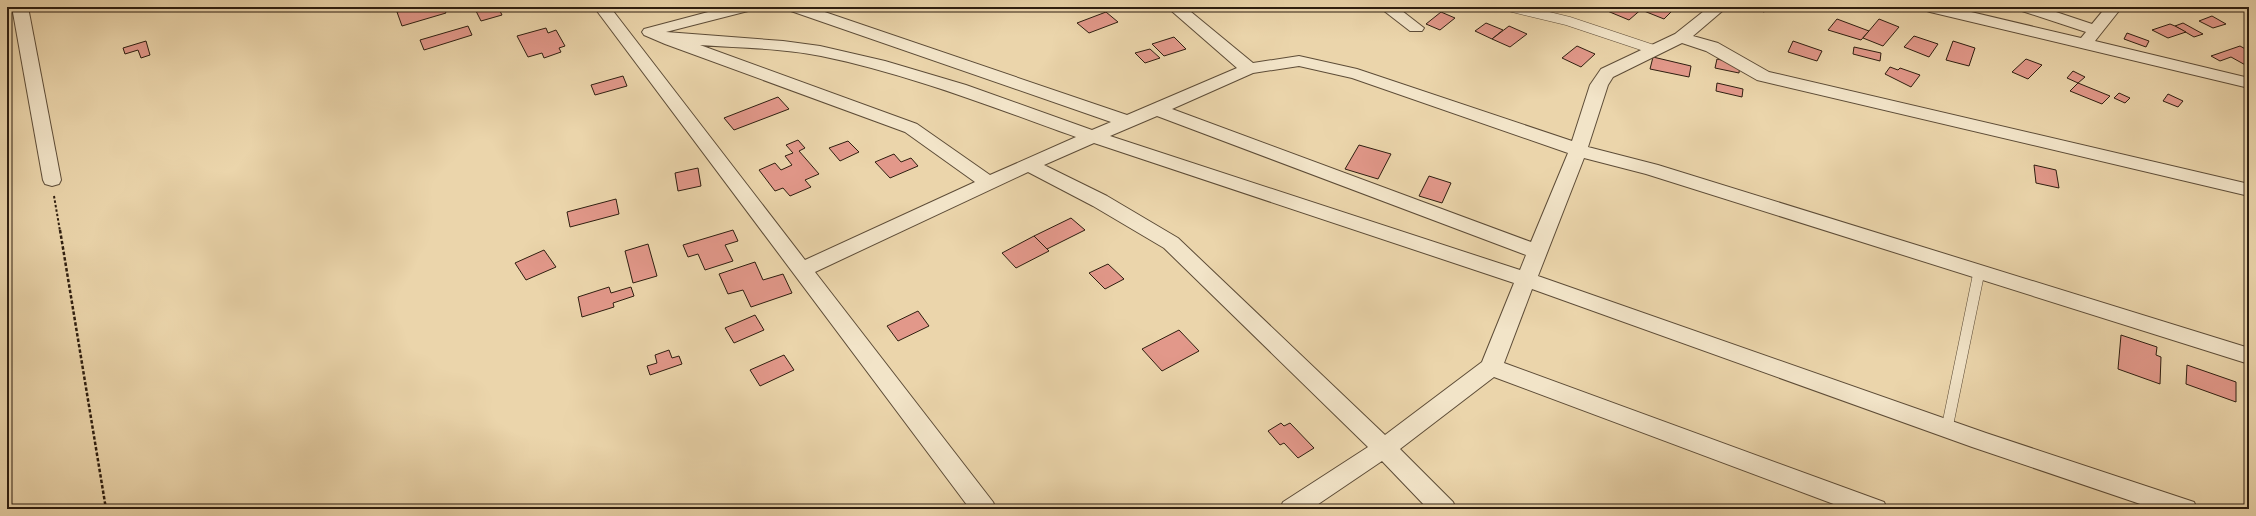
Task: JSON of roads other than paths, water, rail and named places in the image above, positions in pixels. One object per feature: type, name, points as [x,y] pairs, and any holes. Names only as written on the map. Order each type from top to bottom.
[{"type":"street","points":[[20,7],[52,180]]},
{"type":"street","points":[[602,7],[803,269],[984,509]]},
{"type":"street","points":[[622,34],[650,32],[746,7]]},
{"type":"street","points":[[794,7],[1129,122]]},
{"type":"street","points":[[1175,7],[1249,69]]},
{"type":"street","points":[[1387,7],[1416,28]]},
{"type":"street","points":[[1292,509],[1384,448],[1491,367],[1578,150],[1599,85],[1607,73],[1681,37],[1719,7]]},
{"type":"street","points":[[1930,7],[2249,83]]},
{"type":"street","points":[[2025,7],[2096,30]]},
{"type":"street","points":[[2085,44],[2114,7]]},
{"type":"street","points":[[650,32],[911,128],[989,183]]},
{"type":"street","points":[[1681,37],[1712,47],[1763,76],[2249,190]]},
{"type":"street","points":[[671,41],[677,38],[783,46],[820,51],[870,63],[960,89],[1093,137],[1525,279],[1947,428],[2185,509]]},
{"type":"street","points":[[803,269],[1028,164],[1158,110],[1249,69],[1299,60],[1357,74],[1578,150],[1651,169],[2249,356]]},
{"type":"street","points":[[1158,110],[1536,252]]},
{"type":"street","points":[[1028,164],[1100,201],[1171,243],[1384,448],[1444,509]]},
{"type":"street","points":[[1491,367],[1875,509]]},
{"type":"lane","points":[[1510,7],[1568,21],[1656,50]]},
{"type":"lane","points":[[1947,428],[1979,272]]}]
